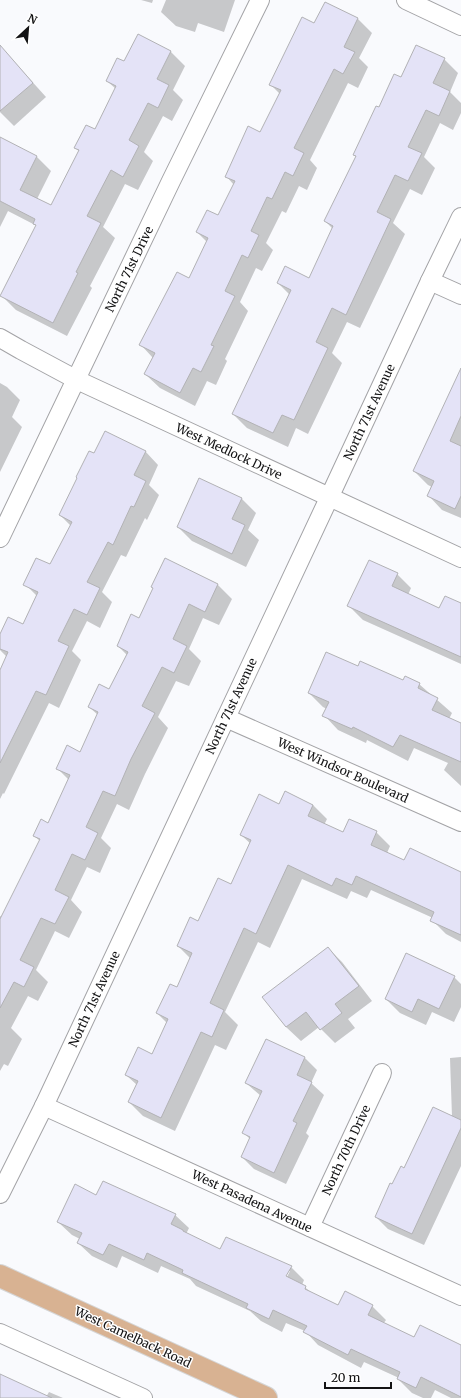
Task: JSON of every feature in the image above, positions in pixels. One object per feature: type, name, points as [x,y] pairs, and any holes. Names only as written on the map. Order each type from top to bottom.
[{"type":"main road","name":"West Camelback Road","points":[[0,1276],[266,1398]]},
{"type":"street","name":"North 71st Drive","points":[[0,538],[260,0]]},
{"type":"street","points":[[406,0],[461,26]]},
{"type":"street","name":"North 71st Avenue","points":[[0,1194],[44,1106],[461,217]]},
{"type":"street","points":[[430,281],[461,295]]},
{"type":"street","name":"West Medlock Drive","points":[[0,338],[76,380],[461,558]]},
{"type":"street","name":"West Windsor Boulevard","points":[[226,718],[461,822]]},
{"type":"street","name":"North 70th Drive","points":[[310,1227],[382,1073]]},
{"type":"street","name":"West Pasadena Avenue","points":[[44,1106],[461,1296]]},
{"type":"street","points":[[0,1333],[143,1398]]},
{"type":"building","points":[[325,2],[358,18],[344,47],[355,52],[343,74],[334,69],[294,148],[304,153],[293,176],[285,172],[272,199],[267,197],[251,231],[259,235],[248,258],[242,255],[225,291],[235,296],[211,345],[214,346],[201,372],[193,368],[180,393],[144,374],[155,353],[139,345],[177,272],[189,278],[208,238],[196,232],[207,210],[218,215],[235,181],[225,177],[248,126],[260,132],[281,90],[269,85],[302,17],[314,23]]},
{"type":"building","points":[[138,34],[171,51],[157,79],[169,85],[158,108],[148,103],[129,140],[139,146],[123,177],[111,170],[87,216],[101,223],[76,272],[78,273],[53,323],[0,296],[36,225],[33,224],[35,219],[0,201],[0,137],[37,156],[20,190],[51,205],[79,150],[74,148],[86,125],[95,129],[116,86],[106,81],[117,58],[124,61]]},
{"type":"building","points":[[0,45],[33,83],[0,111]]},
{"type":"building","points":[[416,45],[445,58],[433,83],[450,91],[439,116],[426,110],[408,147],[422,153],[408,181],[395,175],[377,212],[391,219],[346,315],[332,308],[316,342],[328,348],[294,420],[282,415],[273,433],[232,414],[291,290],[277,283],[285,266],[309,278],[333,226],[324,221],[356,156],[353,155],[376,106],[379,107],[394,74],[401,77]]},
{"type":"building","points":[[461,368],[461,416],[450,441],[461,446],[461,496],[455,509],[427,496],[434,481],[413,471]]},
{"type":"building","points":[[105,431],[146,451],[134,475],[146,481],[134,507],[131,506],[113,545],[108,542],[87,582],[100,588],[87,615],[74,609],[58,641],[69,646],[46,695],[36,691],[0,763],[0,670],[8,652],[0,649],[0,634],[8,617],[23,624],[38,592],[23,585],[36,558],[50,564],[72,522],[59,515],[89,451],[94,453]]},
{"type":"building","points":[[199,478],[242,498],[232,519],[245,525],[232,554],[177,527]]},
{"type":"building","points":[[165,558],[218,584],[205,612],[189,604],[173,639],[187,646],[174,673],[162,667],[142,706],[155,713],[131,759],[115,796],[103,791],[86,827],[98,833],[85,860],[72,854],[55,890],[69,897],[55,924],[41,918],[20,960],[34,967],[24,987],[14,982],[0,1008],[0,919],[40,839],[33,836],[41,819],[48,823],[70,775],[56,769],[67,745],[80,752],[98,712],[88,707],[99,684],[109,689],[128,652],[117,646],[131,614],[139,618],[153,588],[151,587]]},
{"type":"building","points":[[369,560],[398,573],[392,586],[439,608],[445,596],[461,603],[461,657],[347,606]]},
{"type":"building","points":[[326,652],[358,666],[360,661],[403,680],[405,676],[420,683],[418,688],[438,698],[432,710],[461,723],[461,762],[400,735],[393,747],[353,727],[352,729],[322,716],[329,702],[308,693]]},
{"type":"building","points":[[285,791],[313,805],[308,816],[343,832],[349,819],[377,831],[371,845],[404,860],[410,848],[461,872],[461,935],[430,921],[434,912],[356,876],[352,885],[336,878],[332,886],[288,865],[256,934],[244,928],[210,1003],[224,1010],[212,1037],[201,1032],[161,1118],[128,1102],[138,1081],[125,1075],[138,1047],[152,1054],[168,1019],[156,1013],[170,984],[177,987],[192,953],[177,946],[190,917],[198,921],[218,878],[231,884],[251,840],[240,835],[259,794],[279,804]]},
{"type":"building","points":[[328,947],[359,986],[335,1004],[342,1013],[320,1030],[306,1012],[286,1027],[262,997]]},
{"type":"building","points":[[406,953],[455,976],[439,1009],[418,999],[412,1012],[385,999]]},
{"type":"building","points":[[266,1039],[305,1057],[297,1075],[312,1082],[293,1121],[297,1123],[274,1173],[241,1157],[250,1137],[242,1133],[262,1091],[245,1083]]},
{"type":"building","points":[[433,1107],[461,1120],[461,1128],[412,1234],[375,1217],[390,1183],[392,1184],[401,1166],[404,1168]]},
{"type":"building","points":[[103,1181],[176,1214],[171,1224],[220,1249],[226,1237],[292,1266],[286,1276],[306,1286],[305,1289],[338,1305],[345,1291],[373,1305],[368,1315],[414,1337],[420,1325],[461,1345],[461,1397],[421,1377],[416,1388],[397,1379],[400,1372],[351,1349],[348,1355],[303,1332],[307,1326],[273,1310],[269,1319],[246,1308],[248,1304],[182,1273],[183,1270],[147,1253],[144,1260],[109,1244],[103,1255],[77,1243],[82,1233],[57,1222],[75,1184],[96,1195]]},
{"type":"building","points":[[0,1374],[52,1398],[0,1398]]}]
